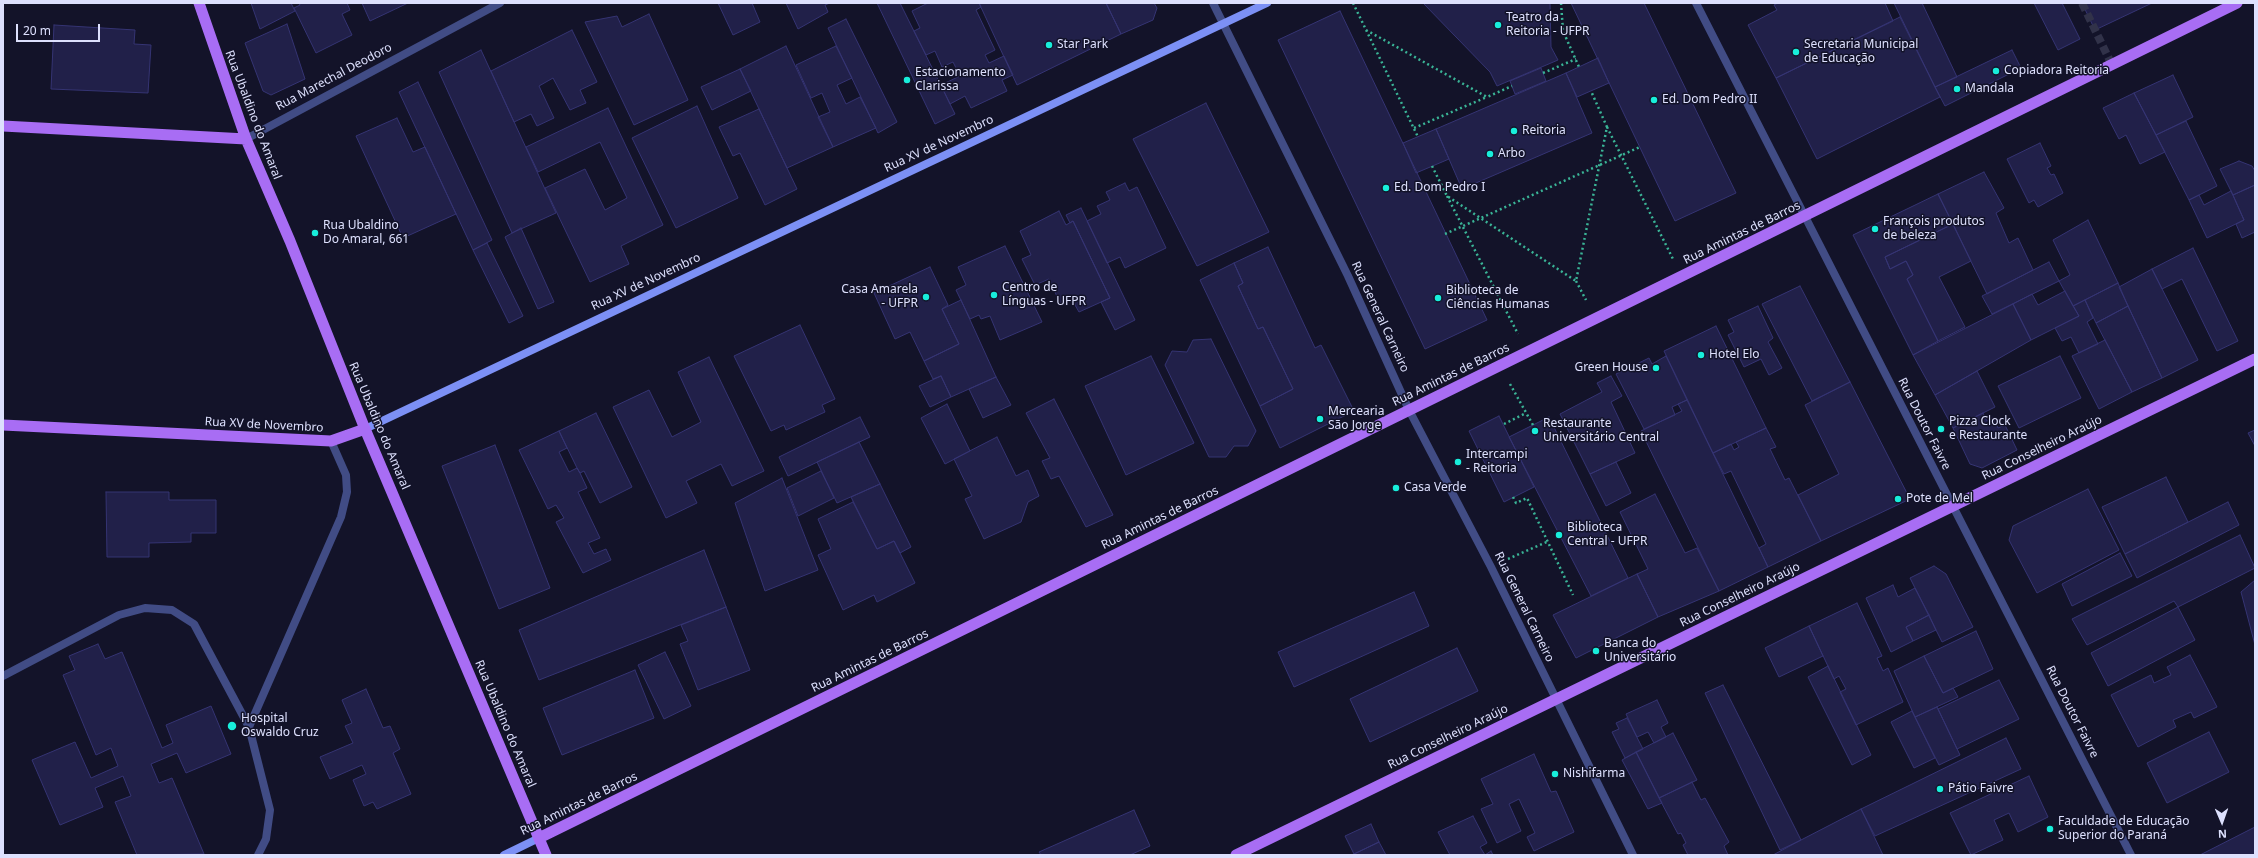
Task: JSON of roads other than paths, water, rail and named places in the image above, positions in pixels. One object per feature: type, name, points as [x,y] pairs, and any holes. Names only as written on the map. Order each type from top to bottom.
[{"type":"main road","name":"Rua Ubaldino do Amaral","points":[[199,3],[246,139],[290,241],[365,429],[546,855]]},
{"type":"main road","name":"Rua XV de Novembro","points":[[3,425],[331,441],[365,429],[1267,3]]},
{"type":"main road","name":"Rua Amintas de Barros","points":[[504,855],[2237,3]]},
{"type":"main road","points":[[3,126],[246,139]]},
{"type":"main road","name":"Rua Conselheiro Araújo","points":[[1236,855],[2255,359]]},
{"type":"street","name":"Rua Marechal Deodoro","points":[[246,139],[500,3]]},
{"type":"street","name":"Rua General Carneiro","points":[[1213,3],[1345,269],[1409,410],[1491,567],[1633,855]]},
{"type":"street","name":"Rua Doutor Faivre","points":[[1696,3],[2131,855]]},
{"type":"street","points":[[249,727],[341,517],[347,492],[346,475],[331,441]]},
{"type":"street","points":[[3,676],[119,615],[145,608],[172,610],[194,624],[249,727],[270,810],[266,839],[258,855]]},
{"type":"tunnel","points":[[2082,3],[2112,65]]},
{"type":"place","name":"Teatro da Reitoria - UFPR","points":[[1498,25]]},
{"type":"place","name":"Star Park","points":[[1049,45]]},
{"type":"place","name":"Secretaria Municipal de Educação","points":[[1796,52]]},
{"type":"place","name":"Copiadora Reitoria","points":[[1996,71]]},
{"type":"place","name":"Estacionamento Clarissa","points":[[907,80]]},
{"type":"place","name":"Mandala","points":[[1957,89]]},
{"type":"place","name":"Ed. Dom Pedro II","points":[[1654,100]]},
{"type":"place","name":"Reitoria","points":[[1514,131]]},
{"type":"place","name":"Arbo","points":[[1490,154]]},
{"type":"place","name":"Ed. Dom Pedro I","points":[[1386,188]]},
{"type":"place","name":"François produtos de beleza","points":[[1875,229]]},
{"type":"place","name":"Rua Ubaldino Do Amaral, 661","points":[[315,233]]},
{"type":"place","name":"Centro de Línguas - UFPR","points":[[994,295]]},
{"type":"place","name":"Casa Amarela - UFPR","points":[[926,297]]},
{"type":"place","name":"Biblioteca de Ciências Humanas","points":[[1438,298]]},
{"type":"place","name":"Hotel Elo","points":[[1701,355]]},
{"type":"place","name":"Green House","points":[[1656,368]]},
{"type":"place","name":"Mercearia São Jorge","points":[[1320,419]]},
{"type":"place","name":"Pizza Clock e Restaurante","points":[[1941,429]]},
{"type":"place","name":"Restaurante Universitário Central","points":[[1535,431]]},
{"type":"place","name":"Intercampi - Reitoria","points":[[1458,462]]},
{"type":"place","name":"Casa Verde","points":[[1396,488]]},
{"type":"place","name":"Pote de Mel","points":[[1898,499]]},
{"type":"place","name":"Biblioteca Central - UFPR","points":[[1559,535]]},
{"type":"place","name":"Banca do Universitário","points":[[1596,651]]},
{"type":"place","name":"Hospital Oswaldo Cruz","points":[[232,726]]},
{"type":"place","name":"Nishifarma","points":[[1555,774]]},
{"type":"place","name":"Pátio Faivre","points":[[1940,789]]},
{"type":"place","name":"Faculdade de Educação Superior do Paraná","points":[[2050,829]]}]
